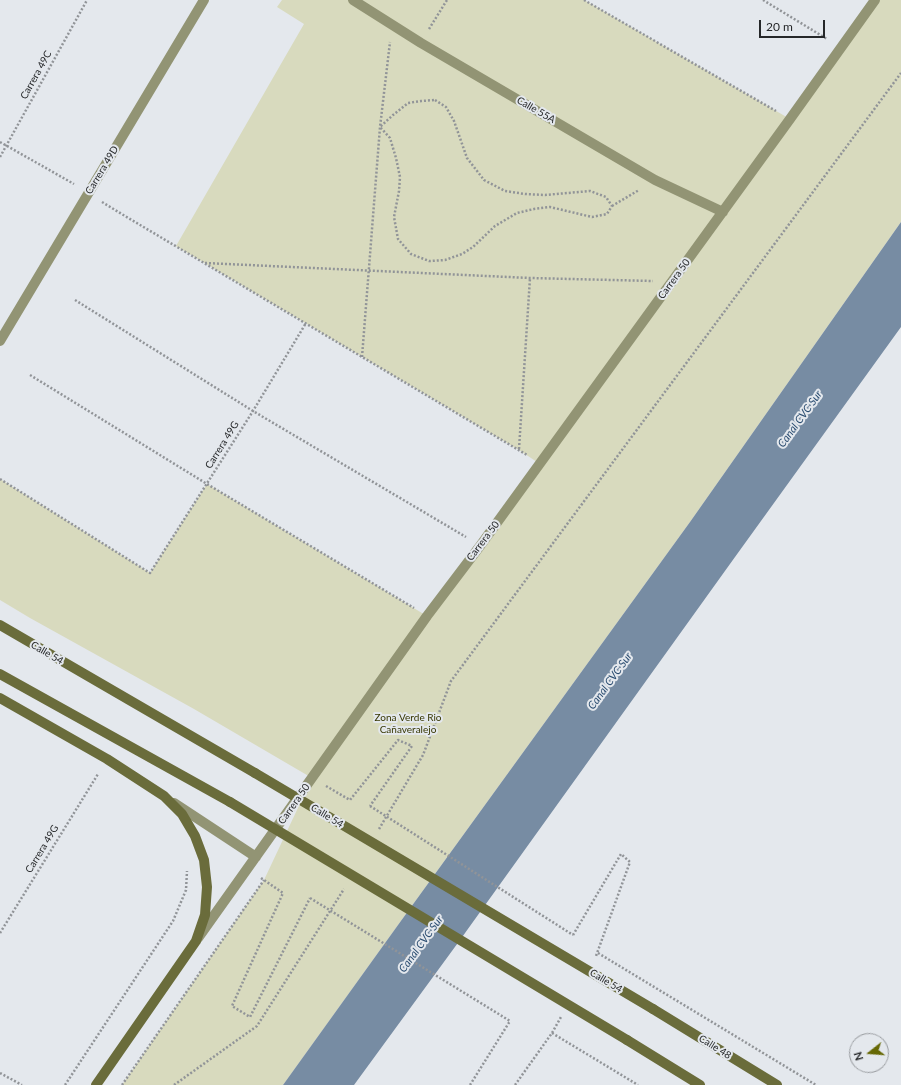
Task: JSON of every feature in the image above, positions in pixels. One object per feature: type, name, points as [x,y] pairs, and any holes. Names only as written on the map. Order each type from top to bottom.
[{"type":"main road","name":"Calle 54","points":[[0,625],[255,773],[653,1009]]},
{"type":"main road","points":[[0,674],[230,802],[700,1085]]},
{"type":"main road","points":[[0,698],[107,759],[164,796],[182,814],[195,836],[204,860],[208,887],[205,915],[196,941]]},
{"type":"main road","name":"Carrera 50","points":[[96,1085],[196,941]]},
{"type":"main road","name":"Calle 48","points":[[653,1009],[777,1085]]},
{"type":"street","name":"Carrera 49D","points":[[0,341],[204,0]]},
{"type":"street","name":"Calle 55A","points":[[353,0],[421,43],[655,180],[723,212]]},
{"type":"street","name":"Carrera 50","points":[[196,941],[427,616],[540,464],[875,0]]},
{"type":"street","points":[[164,796],[256,857]]},
{"type":"path","name":"Carrera 49C","points":[[0,157],[86,0]]},
{"type":"path","points":[[421,43],[447,0]]},
{"type":"path","points":[[584,0],[790,119]]},
{"type":"path","points":[[763,0],[841,47]]},
{"type":"path","points":[[362,357],[380,127],[392,25]]},
{"type":"path","points":[[376,834],[423,755],[452,681],[901,73]]},
{"type":"path","points":[[380,127],[408,103],[435,100],[446,106],[454,121],[467,158],[484,180],[505,191],[525,194],[545,195],[590,191],[606,196],[612,206]]},
{"type":"path","points":[[380,127],[390,138],[400,177],[394,217],[398,239],[412,254],[428,262],[444,260],[462,254],[474,247],[495,226],[517,213],[550,207],[592,217],[607,214],[612,206],[655,180]]},
{"type":"path","points":[[0,142],[89,193],[540,464]]},
{"type":"path","points":[[204,263],[530,278],[672,282]]},
{"type":"path","points":[[519,450],[530,278]]},
{"type":"path","points":[[75,300],[253,411],[480,546]]},
{"type":"path","name":"Carrera 49G","points":[[0,479],[150,573],[253,411],[306,323]]},
{"type":"path","points":[[30,375],[207,484],[427,616]]},
{"type":"path","points":[[312,778],[350,800],[398,740],[412,746],[370,806],[573,935]]},
{"type":"path","name":"Carrera 49G","points":[[0,933],[98,774],[104,778]]},
{"type":"path","points":[[65,1085],[173,921],[186,890],[188,865]]},
{"type":"path","points":[[247,869],[283,893],[232,1006],[250,1017],[310,898],[510,1021],[470,1085]]},
{"type":"path","points":[[122,1085],[264,880]]},
{"type":"path","points":[[174,1085],[257,1026],[334,907],[345,887]]},
{"type":"path","points":[[598,952],[816,1085]]},
{"type":"path","points":[[552,1033],[638,1085]]},
{"type":"path","points":[[0,1073],[22,1085]]},
{"type":"green space","name":"Zona Verde Rio Cañaveralejo","points":[[282,0],[584,0],[790,119],[875,0],[901,0],[901,222],[690,522],[283,1085],[122,1085],[264,880],[312,778],[194,709],[0,600],[0,479],[150,573],[207,484],[427,616],[540,464],[519,450],[176,246],[304,24],[277,7]]},
{"type":"water","name":"Canal CVC Sur","points":[[901,222],[901,327],[354,1085],[283,1085],[690,522]]}]
